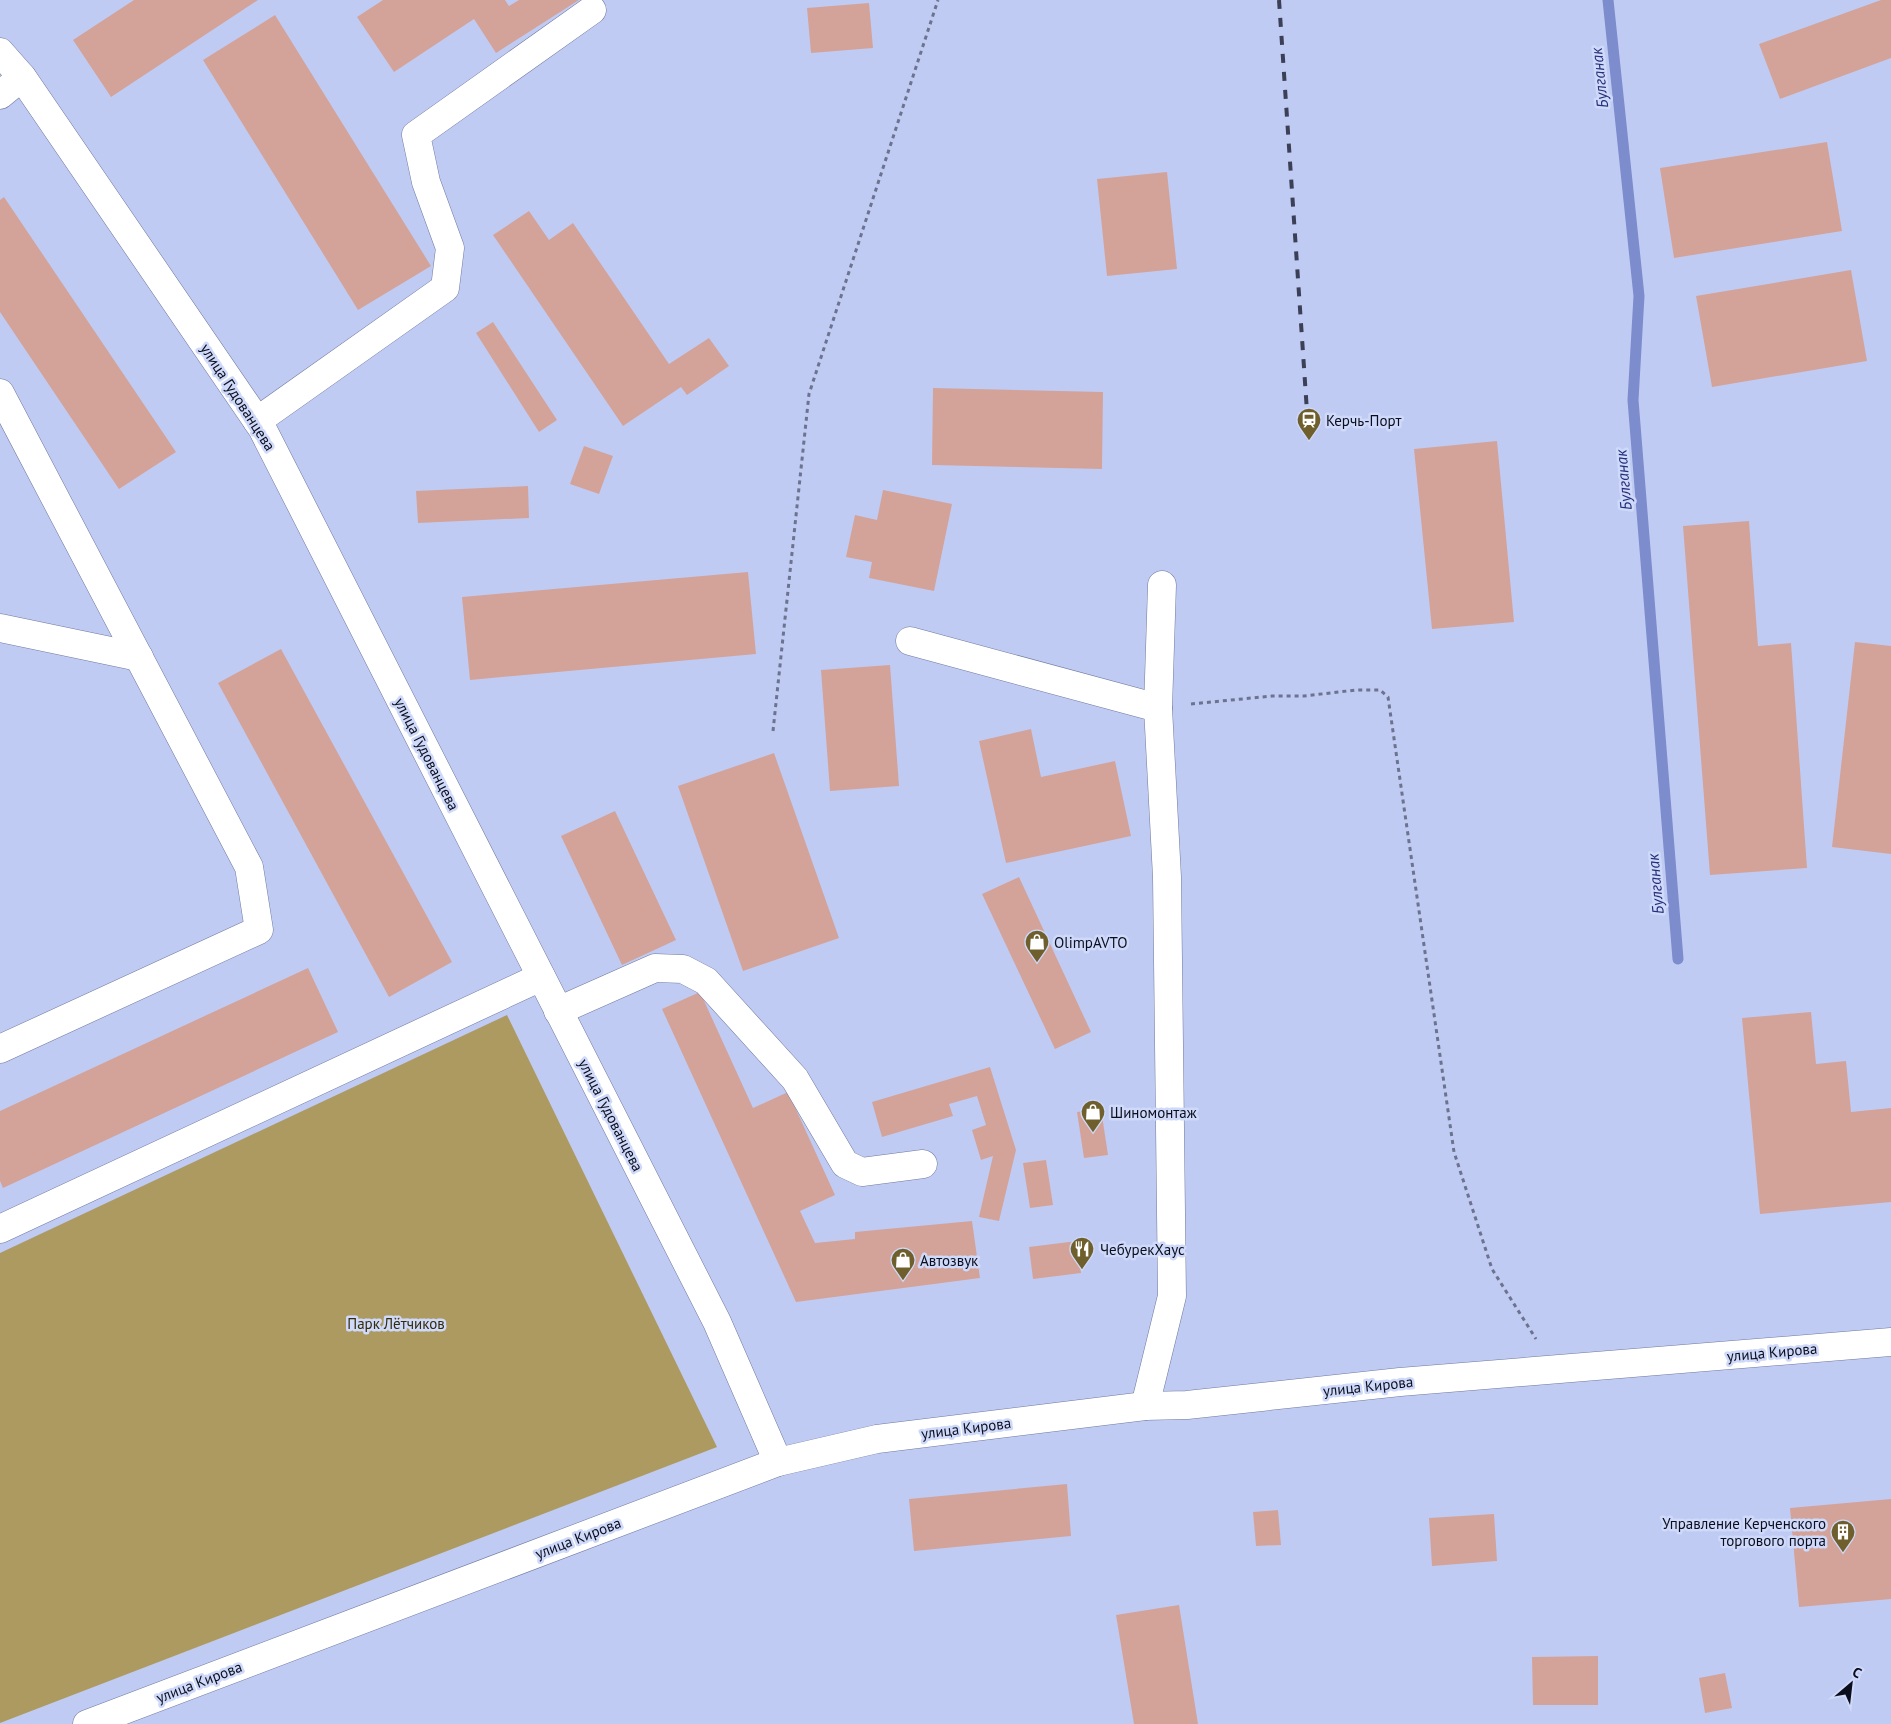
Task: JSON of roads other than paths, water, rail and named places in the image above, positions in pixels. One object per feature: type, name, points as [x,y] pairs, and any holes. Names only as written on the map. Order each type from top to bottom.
[{"type":"street","points":[[257,422],[445,288],[450,248],[426,182],[416,135],[592,10]]},
{"type":"street","name":"улица Гудованцева","points":[[0,52],[22,77],[262,428],[717,1322],[778,1462]]},
{"type":"street","points":[[0,94],[22,77]]},
{"type":"street","points":[[0,393],[249,867],[259,930],[0,1049]]},
{"type":"street","points":[[1145,1406],[1172,1296],[1167,877],[1158,708],[1162,585]]},
{"type":"street","points":[[0,628],[139,657]]},
{"type":"street","points":[[910,641],[1158,708]]},
{"type":"street","points":[[558,1011],[656,968],[683,969],[706,981],[795,1079],[845,1164],[862,1172],[923,1164]]},
{"type":"street","points":[[0,1229],[541,977]]},
{"type":"street","name":"улица Кирова","points":[[87,1724],[778,1462],[877,1439],[1145,1406],[1187,1405],[1400,1382],[1891,1342]]},
{"type":"waterway","name":"Булганак","points":[[1608,0],[1639,296],[1633,400],[1678,959]]},
{"type":"railway","points":[[1279,0],[1309,441]]},
{"type":"place","name":"Керчь-Порт","points":[[1309,441]]},
{"type":"place","name":"OlimpAVTO","points":[[1037,963]]},
{"type":"place","name":"Шиномонтаж","points":[[1093,1133]]},
{"type":"place","name":"ЧебурекХаус","points":[[1082,1270]]},
{"type":"place","name":"Автозвук","points":[[903,1281]]},
{"type":"place","name":"Управление Керченского торгового порта","points":[[1843,1553]]},
{"type":"park label","name":"Парк Лётчиков","points":[[396,1323]]}]
